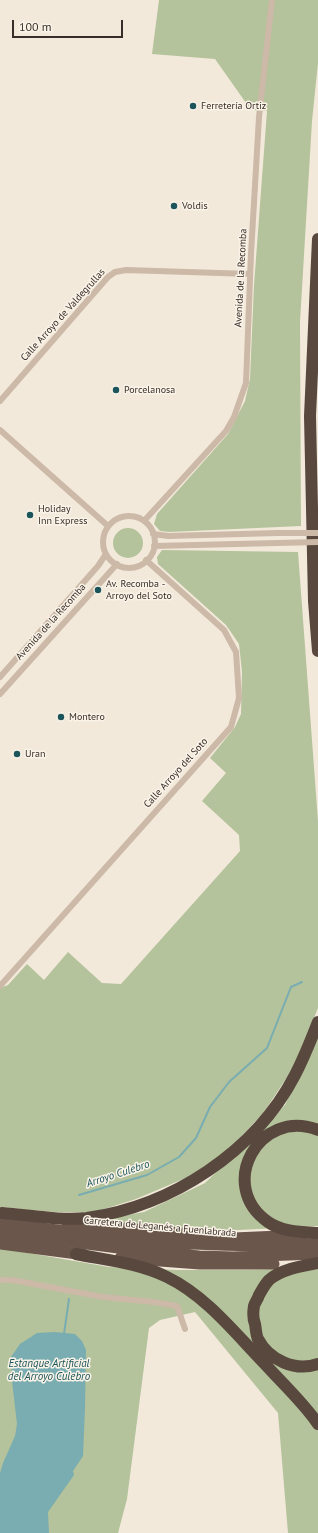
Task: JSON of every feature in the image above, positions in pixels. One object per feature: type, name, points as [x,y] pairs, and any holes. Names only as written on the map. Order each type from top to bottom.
[{"type":"highway","points":[[318,240],[310,416],[314,601],[318,651]]},
{"type":"highway","points":[[1,1216],[86,1218],[112,1213],[135,1206],[165,1195],[189,1183],[233,1153],[270,1113],[295,1076],[318,1022]]},
{"type":"highway","points":[[318,1130],[302,1126],[289,1127],[274,1131],[256,1146],[249,1158],[244,1178],[249,1201],[254,1209],[268,1222],[296,1232],[318,1234]]},
{"type":"highway","points":[[1,1216],[234,1238],[268,1238],[318,1234]]},
{"type":"highway","name":"Carretera de Leganés a Fuenlabrada","points":[[1,1216],[124,1238],[195,1244],[264,1247],[318,1243]]},
{"type":"highway","points":[[0,1233],[126,1250],[199,1256],[233,1257],[318,1254]]},
{"type":"highway","points":[[0,1244],[76,1254],[208,1264],[318,1262]]},
{"type":"highway","points":[[76,1254],[146,1268],[166,1277],[194,1294],[219,1316],[285,1386],[318,1424]]},
{"type":"highway","points":[[318,1262],[280,1273],[269,1280],[262,1289],[254,1307],[254,1320],[258,1338],[268,1352],[282,1363],[298,1366],[313,1366],[318,1364]]},
{"type":"street","name":"Avenida de la Recomba","points":[[144,521],[226,431],[234,417],[246,383],[250,274],[259,117],[272,0]]},
{"type":"street","name":"Calle Arroyo de Valdegrullas","points":[[0,401],[103,283],[115,272],[126,270],[250,274]]},
{"type":"street","points":[[0,430],[108,526]]},
{"type":"street","points":[[126,516],[135,517],[144,521],[153,534],[154,546],[151,554],[140,565],[133,567],[117,564],[106,554],[103,541],[108,526],[112,521],[126,516]]},
{"type":"street","points":[[153,534],[168,536],[318,533]]},
{"type":"street","points":[[154,546],[318,542]]},
{"type":"street","name":"Avenida de la Recomba","points":[[0,677],[98,566],[106,554]]},
{"type":"street","name":"Calle Arroyo del Soto","points":[[0,986],[231,727],[240,698],[236,652],[224,630],[146,560]]},
{"type":"street","name":"Avenida de la Recomba","points":[[0,694],[117,564]]},
{"type":"street","points":[[0,1280],[12,1280],[103,1296],[177,1306],[185,1329]]},
{"type":"green space","points":[[159,0],[318,0],[318,63],[312,121],[300,322],[301,526],[169,532],[160,531],[154,524],[157,514],[228,434],[245,401],[250,379],[254,285],[267,111],[251,110],[215,59],[152,54]]},
{"type":"green space","points":[[128,528],[138,533],[143,543],[138,553],[128,558],[118,553],[113,543],[118,533]]},
{"type":"green space","points":[[162,550],[298,552],[318,821],[318,1008],[295,1065],[264,1112],[227,1152],[188,1177],[136,1199],[95,1212],[54,1212],[0,1207],[0,988],[8,985],[27,964],[44,980],[68,952],[102,983],[121,984],[240,851],[239,835],[202,801],[226,773],[210,758],[235,727],[241,714],[242,672],[239,644],[226,625],[158,564],[157,557]]},
{"type":"green space","points":[[318,1028],[318,1226],[219,1231],[93,1221],[144,1212],[205,1183],[285,1105]]},
{"type":"green space","points":[[0,1248],[109,1267],[177,1270],[318,1268],[318,1533],[288,1533],[278,1413],[195,1312],[160,1320],[149,1328],[127,1499],[118,1533],[0,1533]]},
{"type":"water","name":"Estanque Artificial del Arroyo Culebro","points":[[55,1332],[75,1334],[82,1341],[86,1350],[83,1456],[73,1471],[74,1475],[48,1512],[49,1533],[0,1533],[0,1473],[15,1436],[17,1424],[11,1357],[20,1344],[37,1333]]},
{"type":"waterway","name":"Arroyo Culebro","points":[[79,1195],[147,1175],[179,1157],[196,1138],[210,1107],[229,1082],[267,1048],[291,987],[302,982]]},
{"type":"waterway","name":"Arroyo Culebro","points":[[64,1334],[69,1299]]},
{"type":"place","name":"Ferretería Ortiz","points":[[193,106]]},
{"type":"place","name":"Voldis","points":[[174,206]]},
{"type":"place","name":"Porcelanosa","points":[[116,390]]},
{"type":"place","name":"Holiday Inn Express","points":[[30,515]]},
{"type":"place","name":"Av. Recomba - Arroyo del Soto","points":[[98,590]]},
{"type":"place","name":"Montero","points":[[61,717]]},
{"type":"place","name":"Uran","points":[[17,754]]}]
